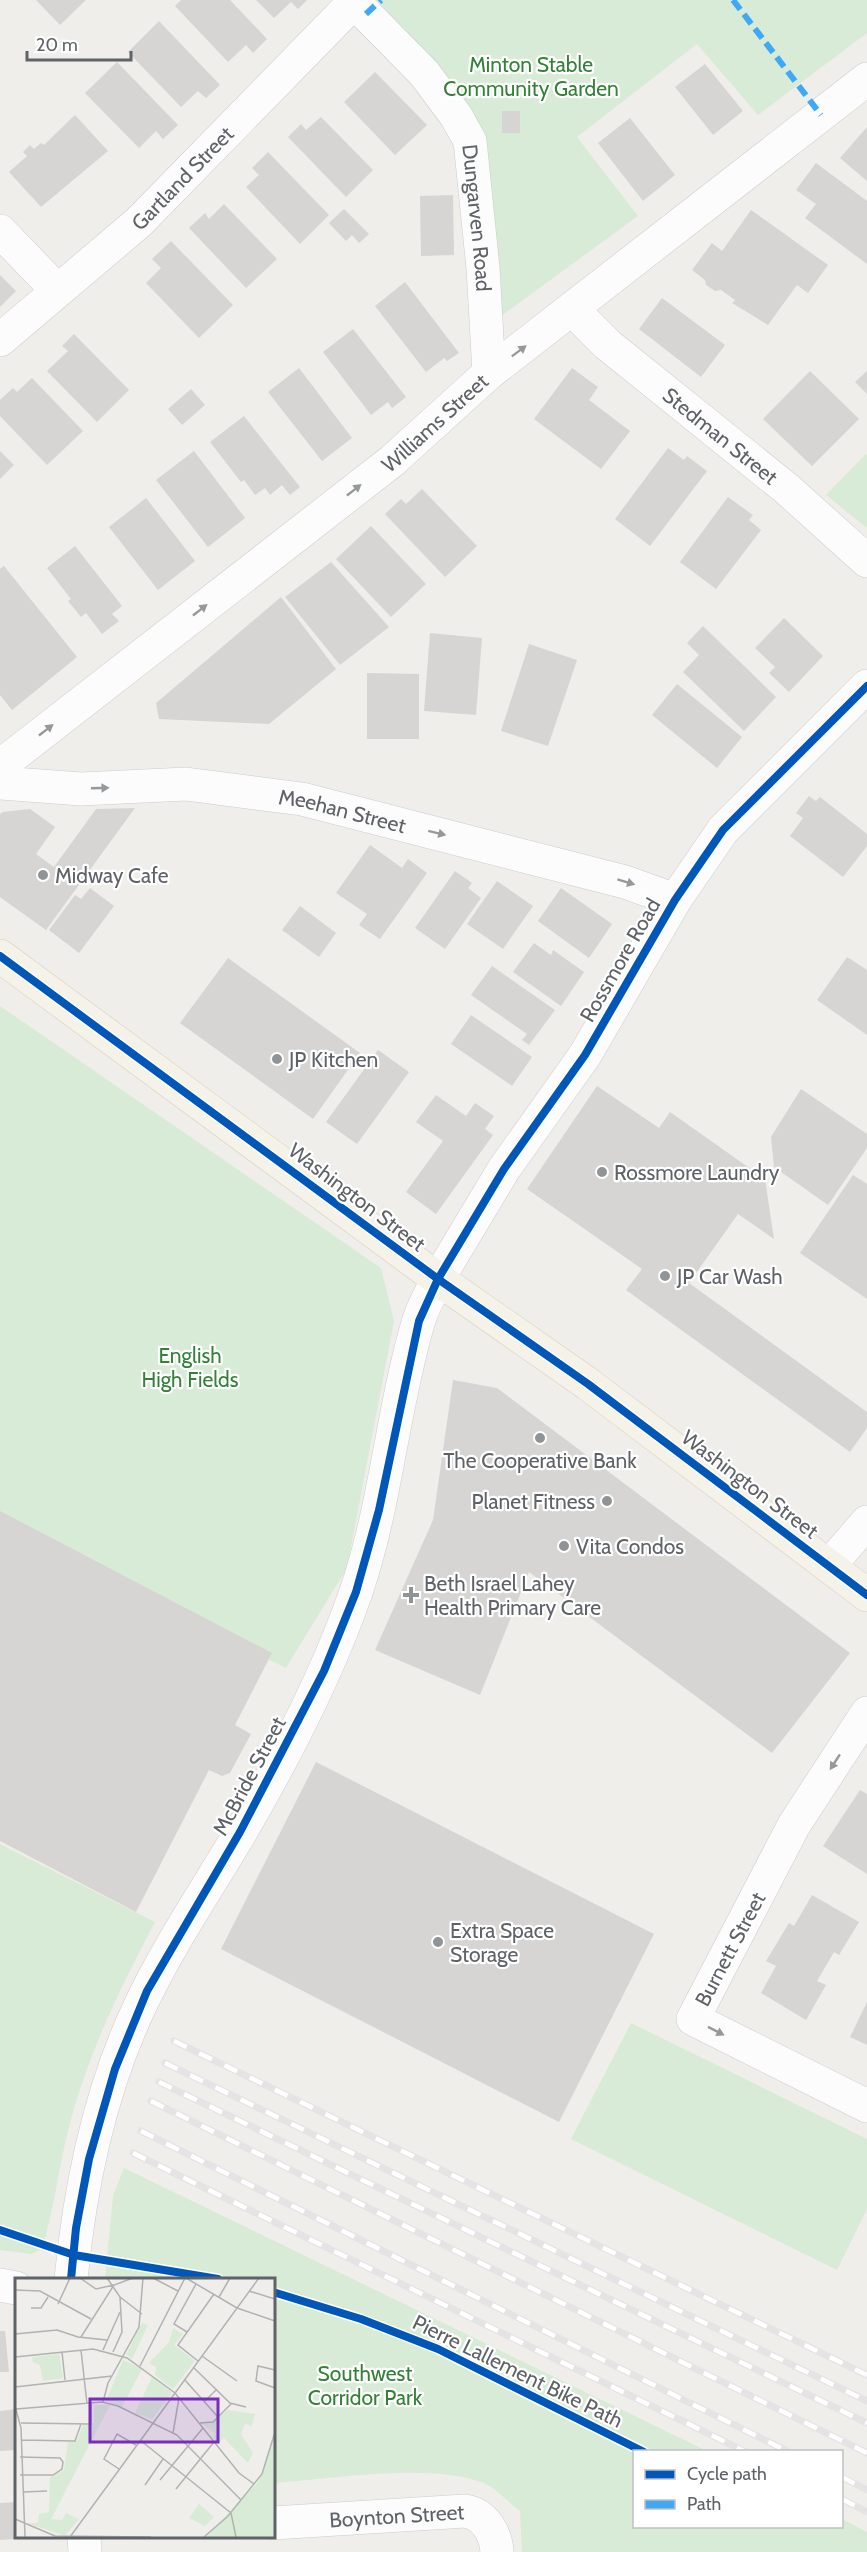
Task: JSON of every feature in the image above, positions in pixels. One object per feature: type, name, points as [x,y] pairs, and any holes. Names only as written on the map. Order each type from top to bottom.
[{"type":"main road","name":"Washington Street","points":[[0,956],[438,1279],[588,1384],[867,1595]]},
{"type":"street","name":"Gartland Street","points":[[0,340],[56,289],[139,222],[353,1]]},
{"type":"street","name":"Dungarven Road","points":[[353,1],[424,73],[456,116],[470,141],[483,268],[489,373]]},
{"type":"street","name":"Williams Street","points":[[0,766],[392,461],[489,373],[865,83]]},
{"type":"street","points":[[0,231],[56,289]]},
{"type":"street","name":"Stedman Street","points":[[573,310],[608,345],[787,489],[867,561]]},
{"type":"street","name":"Rossmore Road","points":[[438,1279],[504,1169],[585,1055],[675,900],[723,830],[867,686]]},
{"type":"street","name":"Meehan Street","points":[[0,783],[81,789],[186,784],[302,799],[626,882],[675,900]]},
{"type":"street","name":"McBride Street","points":[[71,2278],[76,2228],[87,2169],[115,2069],[151,1984],[270,1778],[332,1650],[356,1592],[379,1510],[418,1321],[438,1279]]},
{"type":"street","points":[[829,1566],[867,1522]]},
{"type":"street","name":"Burnett Street","points":[[867,1713],[795,1825],[693,2019],[867,2106]]},
{"type":"street","points":[[0,2285],[15,2288]]},
{"type":"street","name":"Boynton Street","points":[[274,2523],[465,2511],[482,2519],[495,2535],[497,2552]]},
{"type":"green space","name":"Minton Stable Community Garden","points":[[377,0],[867,0],[867,33],[758,115],[697,44],[577,137],[638,216],[501,316],[480,143],[431,66]]},
{"type":"green space","points":[[867,455],[867,528],[826,495]]},
{"type":"green space","name":"English High Fields","points":[[0,1006],[381,1268],[394,1321],[347,1568],[286,1668],[0,1529]]},
{"type":"green space","points":[[0,1844],[155,1922],[118,1994],[87,2068],[67,2135],[42,2249],[32,2254],[0,2250]]},
{"type":"green space","points":[[631,2023],[867,2139],[867,2209],[837,2270],[571,2139]]},
{"type":"green space","name":"Southwest Corridor Park","points":[[124,2168],[705,2450],[633,2450],[633,2528],[843,2528],[843,2520],[867,2532],[867,2552],[522,2552],[520,2511],[484,2483],[462,2477],[409,2473],[274,2483],[274,2278],[105,2278],[113,2196]]},
{"type":"building","points":[[36,0],[86,0],[60,25]]},
{"type":"building","points":[[181,0],[230,0],[267,39],[253,53],[246,45],[228,62],[175,6]]},
{"type":"building","points":[[256,0],[307,0],[298,9],[291,2],[274,18]]},
{"type":"building","points":[[159,21],[220,85],[206,98],[198,91],[181,107],[128,52]]},
{"type":"building","points":[[117,62],[178,125],[163,139],[156,131],[139,148],[85,93]]},
{"type":"building","points":[[705,64],[743,111],[713,135],[675,87]]},
{"type":"building","points":[[375,72],[427,125],[395,155],[344,102]]},
{"type":"building","points":[[502,111],[520,111],[520,133],[502,133]]},
{"type":"building","points":[[75,115],[108,151],[41,207],[9,172],[27,156],[23,152],[30,145],[34,149],[41,143],[44,145]]},
{"type":"building","points":[[321,117],[373,170],[346,197],[288,137],[301,124],[306,130]]},
{"type":"building","points":[[630,118],[675,175],[643,201],[598,143]]},
{"type":"building","points":[[867,127],[867,181],[840,158]]},
{"type":"building","points":[[268,152],[329,215],[300,244],[246,187],[259,175],[252,168]]},
{"type":"building","points":[[816,163],[867,201],[867,264],[805,218],[816,204],[796,190]]},
{"type":"building","points":[[453,195],[454,255],[421,256],[420,196]]},
{"type":"building","points":[[224,204],[277,259],[246,288],[189,228],[205,213],[209,219]]},
{"type":"building","points":[[344,209],[369,234],[359,243],[352,235],[346,241],[329,223]]},
{"type":"building","points":[[751,210],[828,265],[808,293],[797,285],[768,325],[732,303],[735,300],[721,290],[715,291],[706,285],[705,280],[692,270],[712,243],[722,251]]},
{"type":"building","points":[[171,241],[233,305],[199,338],[146,283],[161,268],[152,259]]},
{"type":"building","points":[[0,275],[16,291],[0,307]]},
{"type":"building","points":[[405,282],[459,353],[447,361],[444,358],[426,372],[375,306]]},
{"type":"building","points":[[662,298],[725,345],[701,377],[639,329]]},
{"type":"building","points":[[353,329],[406,397],[392,408],[388,402],[371,415],[323,352]]},
{"type":"building","points":[[74,334],[129,390],[97,422],[47,371],[68,351],[62,346]]},
{"type":"building","points":[[299,368],[352,438],[322,461],[268,392]]},
{"type":"building","points":[[572,368],[598,387],[589,400],[630,431],[601,469],[534,419]]},
{"type":"building","points":[[810,371],[859,419],[812,466],[763,419]]},
{"type":"building","points":[[867,371],[867,394],[855,382]]},
{"type":"building","points":[[32,378],[83,431],[47,465],[0,416],[0,400],[13,388],[17,392]]},
{"type":"building","points":[[191,389],[205,405],[182,425],[168,409]]},
{"type":"building","points":[[244,416],[300,487],[290,495],[282,485],[270,495],[265,488],[255,495],[244,480],[241,482],[210,442]]},
{"type":"building","points":[[668,448],[684,460],[687,456],[707,471],[650,546],[615,519]]},
{"type":"building","points":[[0,451],[14,465],[0,479]]},
{"type":"building","points":[[194,451],[245,518],[208,547],[156,480]]},
{"type":"building","points":[[422,489],[477,546],[445,577],[385,514],[401,499],[406,504]]},
{"type":"building","points":[[728,497],[753,515],[749,520],[761,530],[716,589],[680,562]]},
{"type":"building","points":[[146,498],[195,561],[158,590],[109,527]]},
{"type":"building","points":[[371,526],[426,584],[391,617],[336,559]]},
{"type":"building","points":[[75,546],[122,606],[112,614],[119,621],[102,634],[86,613],[81,617],[68,601],[71,599],[47,568]]},
{"type":"building","points":[[331,562],[389,627],[340,665],[285,597]]},
{"type":"building","points":[[4,566],[77,657],[12,710],[0,695],[0,569]]},
{"type":"building","points":[[281,597],[336,669],[269,724],[159,719],[156,703]]},
{"type":"building","points":[[784,618],[823,656],[789,692],[769,673],[775,667],[755,648]]},
{"type":"building","points":[[703,626],[776,697],[744,731],[683,672],[699,655],[687,643]]},
{"type":"building","points":[[430,633],[482,638],[476,715],[424,711]]},
{"type":"building","points":[[529,644],[577,660],[548,746],[501,731]]},
{"type":"building","points":[[367,673],[419,674],[419,739],[367,739]]},
{"type":"building","points":[[677,684],[742,737],[717,768],[652,715]]},
{"type":"building","points":[[809,796],[816,801],[820,797],[867,834],[867,846],[843,877],[790,836],[803,818],[796,813]]},
{"type":"building","name":"Midway Cafe","points":[[135,808],[46,930],[0,897],[0,814],[3,812],[30,809],[55,827],[36,854],[54,867],[96,809]]},
{"type":"building","points":[[370,845],[402,868],[408,859],[427,873],[380,939],[359,925],[367,914],[336,893]]},
{"type":"building","points":[[455,871],[472,883],[468,888],[481,898],[445,949],[415,928]]},
{"type":"building","points":[[497,881],[533,906],[503,949],[467,924]]},
{"type":"building","points":[[90,888],[114,906],[79,953],[49,930],[75,895],[81,899]]},
{"type":"building","points":[[561,888],[612,924],[589,958],[538,921]]},
{"type":"building","points":[[300,906],[336,933],[319,957],[282,930]]},
{"type":"building","points":[[534,943],[551,955],[553,950],[584,972],[561,1006],[513,972]]},
{"type":"building","points":[[847,957],[867,970],[867,1035],[817,1000]]},
{"type":"building","points":[[228,958],[360,1053],[313,1119],[180,1023]]},
{"type":"building","points":[[492,966],[555,1010],[529,1045],[522,1040],[527,1034],[471,995]]},
{"type":"building","points":[[471,1015],[532,1057],[512,1086],[451,1044]]},
{"type":"building","points":[[378,1050],[409,1072],[357,1144],[326,1122]]},
{"type":"building","points":[[597,1086],[659,1128],[670,1112],[765,1179],[774,1239],[738,1214],[689,1283],[867,1412],[867,1428],[850,1452],[626,1290],[642,1269],[527,1189]]},
{"type":"building","points":[[801,1089],[867,1134],[867,1148],[828,1205],[774,1167],[771,1137]]},
{"type":"building","points":[[436,1095],[466,1116],[475,1103],[494,1116],[485,1129],[493,1135],[436,1214],[406,1192],[443,1141],[416,1122]]},
{"type":"building","points":[[853,1175],[867,1184],[867,1299],[800,1253]]},
{"type":"building","name":"Vita Condos","points":[[453,1380],[497,1388],[850,1653],[772,1753],[529,1572],[480,1695],[375,1650],[433,1520]]},
{"type":"building","points":[[0,1511],[272,1653],[235,1725],[251,1734],[230,1773],[222,1776],[209,1770],[136,1912],[0,1841]]},
{"type":"building","name":"Extra Space Storage","points":[[316,1762],[654,1934],[559,2122],[221,1949]]},
{"type":"building","points":[[860,1790],[867,1794],[867,1874],[823,1846]]},
{"type":"building","points":[[812,1895],[859,1922],[839,1955],[834,1952],[817,1981],[826,1985],[806,2020],[761,1993],[776,1966],[766,1961],[789,1923],[794,1926]]},
{"type":"building","points":[[867,2002],[867,2045],[850,2037]]},
{"type":"building","points":[[0,2331],[5,2331],[9,2372],[0,2372]]},
{"type":"building","points":[[15,2409],[15,2450],[0,2451],[0,2411]]},
{"type":"building","points":[[15,2502],[15,2537],[45,2537],[0,2540],[0,2503]]},
{"type":"railway","points":[[174,2041],[867,2375]]},
{"type":"railway","points":[[165,2063],[867,2401]]},
{"type":"railway","points":[[159,2082],[867,2423]]},
{"type":"railway","points":[[151,2101],[867,2453]]},
{"type":"railway","points":[[141,2131],[785,2450]]},
{"type":"railway","points":[[133,2153],[742,2450]]},
{"type":"railway","points":[[843,2478],[867,2490]]},
{"type":"railway","points":[[843,2500],[867,2512]]},
{"type":"marked path","points":[[366,14],[381,0]]},
{"type":"marked path","points":[[733,0],[821,115]]},
{"type":"cycle path","points":[[71,2278],[76,2228],[89,2159],[115,2069],[147,1991],[240,1832],[324,1671],[356,1592],[379,1510],[419,1321],[438,1279],[504,1169],[585,1055],[675,900],[723,830],[867,686]]},
{"type":"cycle path","points":[[0,956],[438,1279],[588,1384],[867,1595]]},
{"type":"cycle path","points":[[0,2230],[74,2255],[212,2278]]},
{"type":"cycle path","name":"Pierre Lallement Bike Path","points":[[274,2292],[361,2319],[438,2349],[640,2450]]},
{"type":"place","name":"Midway Cafe","points":[[43,875]]},
{"type":"place","name":"JP Kitchen","points":[[277,1059]]},
{"type":"place","name":"Rossmore Laundry","points":[[602,1172]]},
{"type":"place","name":"JP Car Wash","points":[[665,1276]]},
{"type":"place","name":"The Cooperative Bank","points":[[540,1438]]},
{"type":"place","name":"Planet Fitness","points":[[607,1501]]},
{"type":"place","name":"Vita Condos","points":[[564,1546]]},
{"type":"place","name":"Beth Israel Lahey Health Primary Care","points":[[411,1595]]},
{"type":"place","name":"Extra Space Storage","points":[[438,1942]]}]
